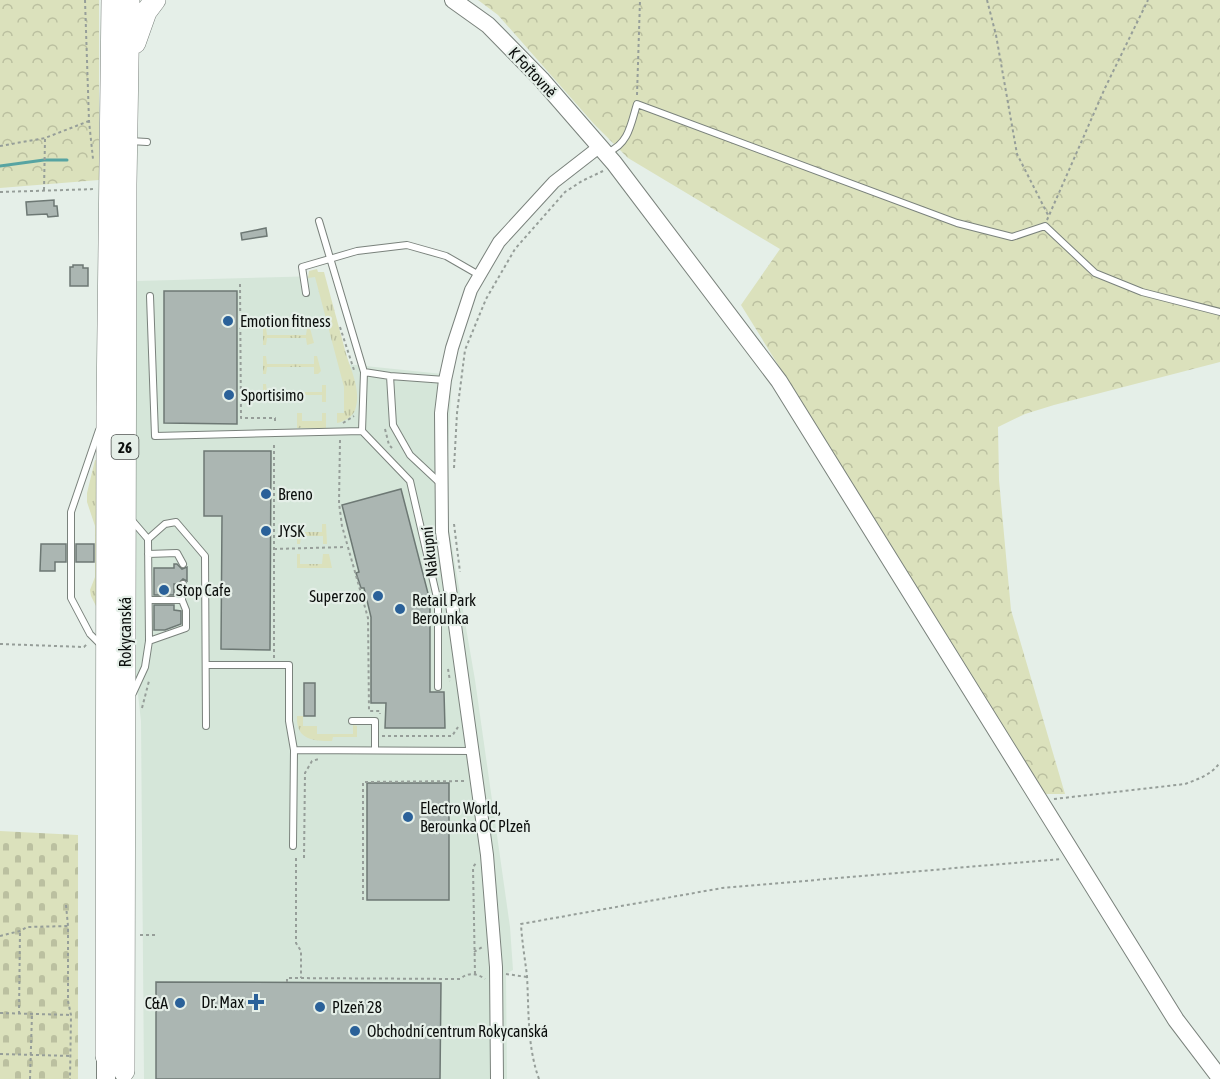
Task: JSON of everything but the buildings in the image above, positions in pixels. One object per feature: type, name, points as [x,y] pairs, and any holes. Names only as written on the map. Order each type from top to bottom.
[{"type":"highway","name":"26","points":[[111,187],[112,0]]},
{"type":"highway","name":"26","points":[[111,187],[137,141],[127,72],[129,0]]},
{"type":"highway","points":[[127,72],[139,29],[146,12],[155,0]]},
{"type":"highway","name":"Rokycanská","points":[[106,1056],[107,407],[111,187]]},
{"type":"highway","name":"Rokycanská","points":[[111,187],[125,512],[125,710],[118,1076]]},
{"type":"main road","name":"Rokycanská","points":[[106,1056],[118,1076]]},
{"type":"street","name":"K Fořtovně","points":[[453,0],[488,24],[541,79],[606,154],[779,381],[1176,1020],[1220,1078]]},
{"type":"street","name":"Nákupní","points":[[497,1078],[496,967],[488,855],[442,532],[441,413],[452,348],[471,290],[500,242],[554,182],[606,154]]},
{"type":"lane","points":[[606,154],[619,148],[628,135],[637,104],[957,223],[1012,237],[1045,225],[1095,273],[1142,292],[1220,312]]},
{"type":"lane","points":[[319,221],[364,372],[362,431],[410,482],[438,602],[438,687]]},
{"type":"lane","points":[[306,293],[302,267],[357,251],[407,245],[447,256],[480,275]]},
{"type":"lane","points":[[150,296],[155,436],[362,431]]},
{"type":"lane","points":[[364,372],[445,380]]},
{"type":"lane","points":[[390,376],[393,425],[410,455],[442,485]]},
{"type":"lane","points":[[106,650],[90,634],[71,598],[71,512],[107,407]]},
{"type":"lane","points":[[125,512],[148,539],[149,600],[149,641],[145,667],[125,710]]},
{"type":"lane","points":[[148,539],[165,524],[176,522],[206,556],[206,726]]},
{"type":"lane","points":[[148,554],[177,553],[183,564]]},
{"type":"lane","points":[[149,641],[186,628],[186,610],[182,600],[183,584]]},
{"type":"lane","points":[[149,600],[182,600]]},
{"type":"lane","points":[[206,665],[289,665],[289,721],[294,750],[293,846]]},
{"type":"lane","points":[[352,721],[375,721],[375,749]]},
{"type":"lane","points":[[294,750],[472,751]]},
{"type":"path","points":[[0,192],[111,187],[89,121],[85,0]]},
{"type":"path","points":[[637,104],[640,0]]},
{"type":"path","points":[[987,0],[996,35],[1017,154],[1048,215]]},
{"type":"path","points":[[1045,225],[1105,88],[1148,0]]},
{"type":"path","points":[[0,146],[45,138],[89,121]]},
{"type":"path","points":[[44,190],[45,138]]},
{"type":"path","points":[[454,470],[457,413],[465,350],[486,299],[515,249],[565,192],[582,181],[602,173],[606,154]]},
{"type":"path","points":[[240,284],[241,418],[275,418],[274,666]]},
{"type":"path","points":[[340,326],[355,374]]},
{"type":"path","points":[[356,414],[340,425],[339,503],[347,547],[368,618],[369,711],[380,711],[380,720]]},
{"type":"path","points":[[384,427],[389,445],[393,450]]},
{"type":"path","points":[[453,515],[459,578]]},
{"type":"path","points":[[274,549],[347,547]]},
{"type":"path","points":[[0,644],[84,647],[88,644],[90,634]]},
{"type":"path","points":[[447,661],[449,679],[453,687]]},
{"type":"path","points":[[380,728],[380,736],[452,736],[460,720]]},
{"type":"path","points":[[304,858],[305,773],[312,761],[327,759]]},
{"type":"path","points":[[1041,801],[1185,784],[1204,777],[1220,762]]},
{"type":"path","points":[[363,900],[365,852],[363,782],[468,781],[467,774]]},
{"type":"path","points":[[296,858],[296,943],[301,951],[301,978]]},
{"type":"path","points":[[539,1079],[535,1069],[529,1031],[527,977],[521,924],[722,888],[1076,858]]},
{"type":"path","points":[[475,974],[473,867],[475,863],[480,862]]},
{"type":"path","points":[[66,905],[68,1001],[72,1015],[70,1079]]},
{"type":"path","points":[[0,936],[27,927],[68,926]]},
{"type":"path","points":[[19,1014],[20,931]]},
{"type":"path","points":[[137,935],[158,935]]},
{"type":"path","points":[[474,952],[486,943]]},
{"type":"path","points":[[287,982],[287,978],[460,978],[464,975],[475,974],[489,982]]},
{"type":"path","points":[[506,974],[527,977]]},
{"type":"path","points":[[0,1013],[72,1015]]},
{"type":"path","points":[[30,1079],[32,1014]]},
{"type":"path","points":[[0,1054],[71,1056]]},
{"type":"shaded area","points":[[321,276],[346,364],[452,375],[445,506],[475,680],[510,927],[513,970],[506,974],[507,1079],[144,1079],[141,721],[134,659],[137,281]]},
{"type":"green space","points":[[0,0],[99,0],[99,180],[0,188]]},
{"type":"green space","points":[[478,0],[1220,0],[1220,362],[1054,405],[1025,414],[998,427],[999,480],[1011,610],[1065,794],[1044,794],[741,305],[780,249],[628,158],[594,124],[498,15]]},
{"type":"green space","points":[[317,269],[318,272],[324,272],[356,387],[357,402],[354,413],[348,419],[337,423],[337,413],[344,413],[344,387],[315,277],[308,278],[309,271]]},
{"type":"green space","points":[[263,328],[266,328],[267,335],[306,335],[307,328],[310,328],[314,343],[307,345],[306,338],[267,338],[266,345],[263,345]]},
{"type":"green space","points":[[263,356],[266,356],[267,364],[314,364],[314,356],[317,356],[321,371],[314,374],[314,367],[267,367],[266,374],[263,374]]},
{"type":"green space","points":[[263,384],[266,384],[267,392],[322,392],[322,385],[326,385],[326,402],[322,402],[322,395],[266,395],[266,402],[263,402]]},
{"type":"green space","points":[[297,413],[302,413],[302,421],[322,421],[322,413],[326,413],[326,428],[297,428]]},
{"type":"green space","points":[[95,460],[100,461],[98,610],[90,590],[95,577],[95,526],[87,502]]},
{"type":"green space","points":[[297,524],[300,524],[300,532],[322,532],[322,524],[326,524],[327,544],[323,544],[323,536],[301,536],[300,544],[297,544]]},
{"type":"green space","points":[[297,554],[300,554],[300,564],[322,564],[323,554],[329,554],[332,568],[297,568]]},
{"type":"green space","points":[[297,716],[303,716],[303,726],[317,726],[317,734],[353,734],[353,725],[357,726],[357,737],[333,737],[332,741],[307,738],[299,730]]},
{"type":"green space","points":[[0,831],[78,835],[78,1079],[0,1079]]},
{"type":"waterway","points":[[0,166],[44,160],[67,160]]},
{"type":"place","name":"Emotion fitness","points":[[228,321]]},
{"type":"place","name":"Sportisimo","points":[[229,395]]},
{"type":"place","name":"Breno","points":[[266,494]]},
{"type":"place","name":"JYSK","points":[[266,531]]},
{"type":"place","name":"Stop Cafe","points":[[164,590]]},
{"type":"place","name":"Super zoo","points":[[378,596]]},
{"type":"place","name":"Retail Park Berounka","points":[[400,609]]},
{"type":"place","name":"Electro World, Berounka OC Plzeň","points":[[408,817]]},
{"type":"place","name":"Dr. Max","points":[[256,1002]]},
{"type":"place","name":"C&A","points":[[180,1003]]},
{"type":"place","name":"Plzeň 28","points":[[320,1007]]},
{"type":"place","name":"Obchodní centrum Rokycanská","points":[[355,1031]]}]
